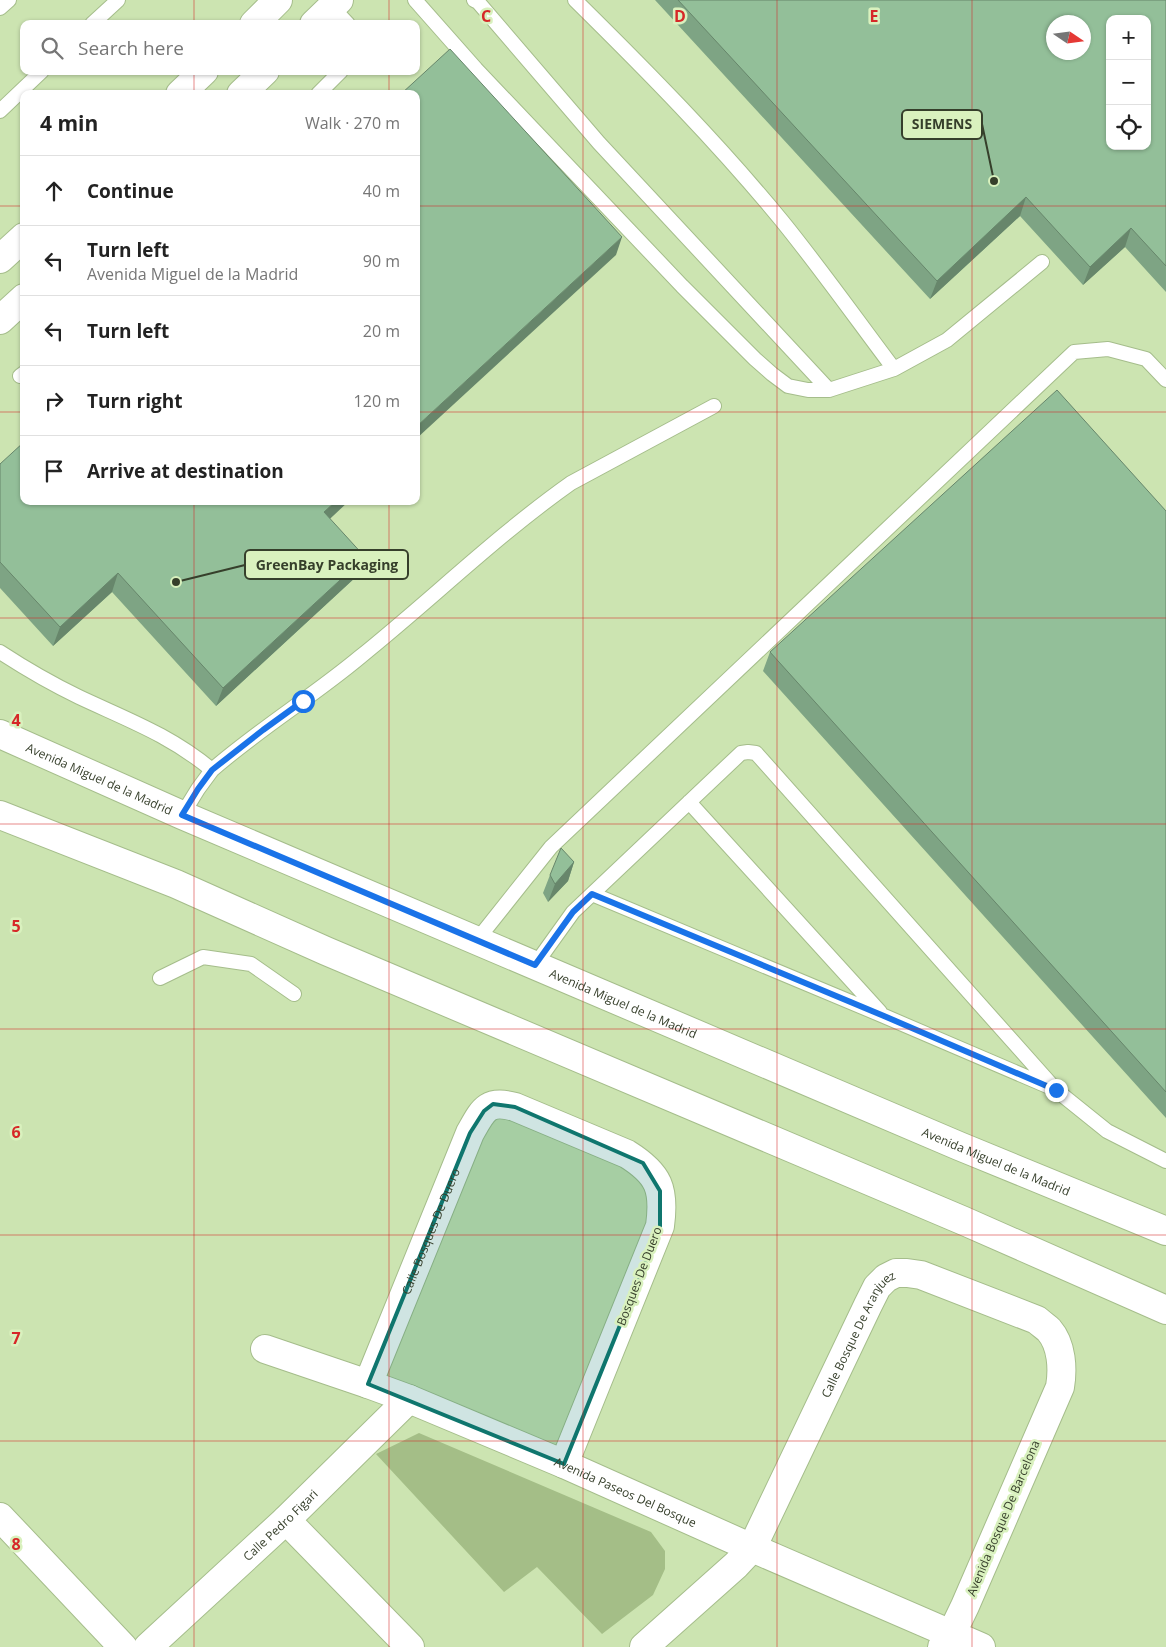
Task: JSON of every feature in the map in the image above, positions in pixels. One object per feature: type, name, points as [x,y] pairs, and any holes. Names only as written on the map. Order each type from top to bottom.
[{"type":"street","points":[[258,20],[278,0]]},
{"type":"street","points":[[184,90],[200,75]]},
{"type":"street","points":[[245,90],[260,75]]},
{"type":"street","points":[[0,259],[20,241]]},
{"type":"street","points":[[0,320],[20,302]]},
{"type":"street","name":"Avenida Miguel de la Madrid","points":[[0,734],[182,815],[950,1142],[1166,1231]]},
{"type":"street","points":[[0,815],[176,884],[326,951],[964,1221],[1166,1310]]},
{"type":"street","name":"Calle Bosques De Duero","points":[[368,1384],[470,1133],[484,1111],[493,1104],[502,1103],[515,1107]]},
{"type":"street","name":"Bosques De Duero","points":[[515,1107],[628,1154],[643,1163],[654,1177],[663,1204],[660,1226],[564,1464]]},
{"type":"street","name":"Calle Bosque De Aranjuez","points":[[644,1647],[736,1565],[752,1548],[868,1305],[878,1287],[891,1276],[896,1273],[921,1275],[1037,1320],[1050,1331],[1058,1346],[1062,1376],[1060,1387]]},
{"type":"street","name":"Avenida Paseos Del Bosque","points":[[265,1348],[368,1384],[564,1464],[752,1548],[946,1641],[981,1647]]},
{"type":"street","name":"Avenida Bosque De Barcelona","points":[[946,1641],[1060,1387]]},
{"type":"street","name":"Calle Pedro Figari","points":[[148,1647],[286,1520],[409,1400]]},
{"type":"street","points":[[0,1518],[123,1647]]},
{"type":"street","points":[[286,1520],[410,1647]]},
{"type":"lane","points":[[0,8],[8,0]]},
{"type":"lane","points":[[96,20],[118,0]]},
{"type":"lane","points":[[415,0],[476,69],[634,236],[756,360],[788,386],[808,390],[829,390],[894,369],[947,340],[1042,262]]},
{"type":"lane","points":[[575,0],[631,55],[719,149],[782,221],[894,369]]},
{"type":"lane","points":[[477,1],[599,143],[829,390]]},
{"type":"lane","points":[[22,90],[38,75]]},
{"type":"lane","points":[[322,90],[337,75]]},
{"type":"lane","points":[[0,111],[20,92]]},
{"type":"lane","points":[[477,940],[551,847],[1074,352],[1108,348],[1146,359],[1166,380]]},
{"type":"lane","points":[[182,815],[212,770],[342,672],[552,496],[571,483],[714,406]]},
{"type":"lane","points":[[0,652],[32,673],[171,740],[212,770]]},
{"type":"lane","points":[[535,965],[573,912],[741,753],[756,753],[1056,1090],[1107,1131],[1166,1161]]},
{"type":"lane","points":[[689,802],[884,1016]]},
{"type":"lane","points":[[592,894],[1056,1090]]},
{"type":"lane","points":[[160,978],[202,956],[251,964],[294,994]]},
{"type":"highlighted area","points":[[493,1104],[515,1107],[643,1163],[660,1191],[660,1226],[564,1464],[368,1384],[470,1133],[484,1111]]},
{"type":"green space","points":[[419,1433],[651,1532],[665,1551],[665,1569],[653,1595],[602,1634],[537,1567],[504,1592],[376,1454]]},
{"type":"building","points":[[678,0],[1166,0],[1166,266],[1131,228],[1090,267],[1026,197],[937,281]]},
{"type":"building","points":[[450,49],[622,237],[420,423],[420,90],[405,90]]},
{"type":"building","points":[[1057,390],[1166,511],[1166,1092],[770,652]]},
{"type":"building","points":[[20,446],[20,505],[332,505],[324,512],[365,557],[223,688],[118,573],[60,627],[0,562],[0,464]]},
{"type":"building","points":[[561,848],[574,862],[555,884],[550,875]]},
{"type":"place","name":"SIEMENS","points":[[994,181]]},
{"type":"place","name":"GreenBay Packaging","points":[[176,582]]},
{"type":"route","points":[[303,701],[212,770],[182,815],[535,965],[573,912],[592,894],[1056,1090]]}]
